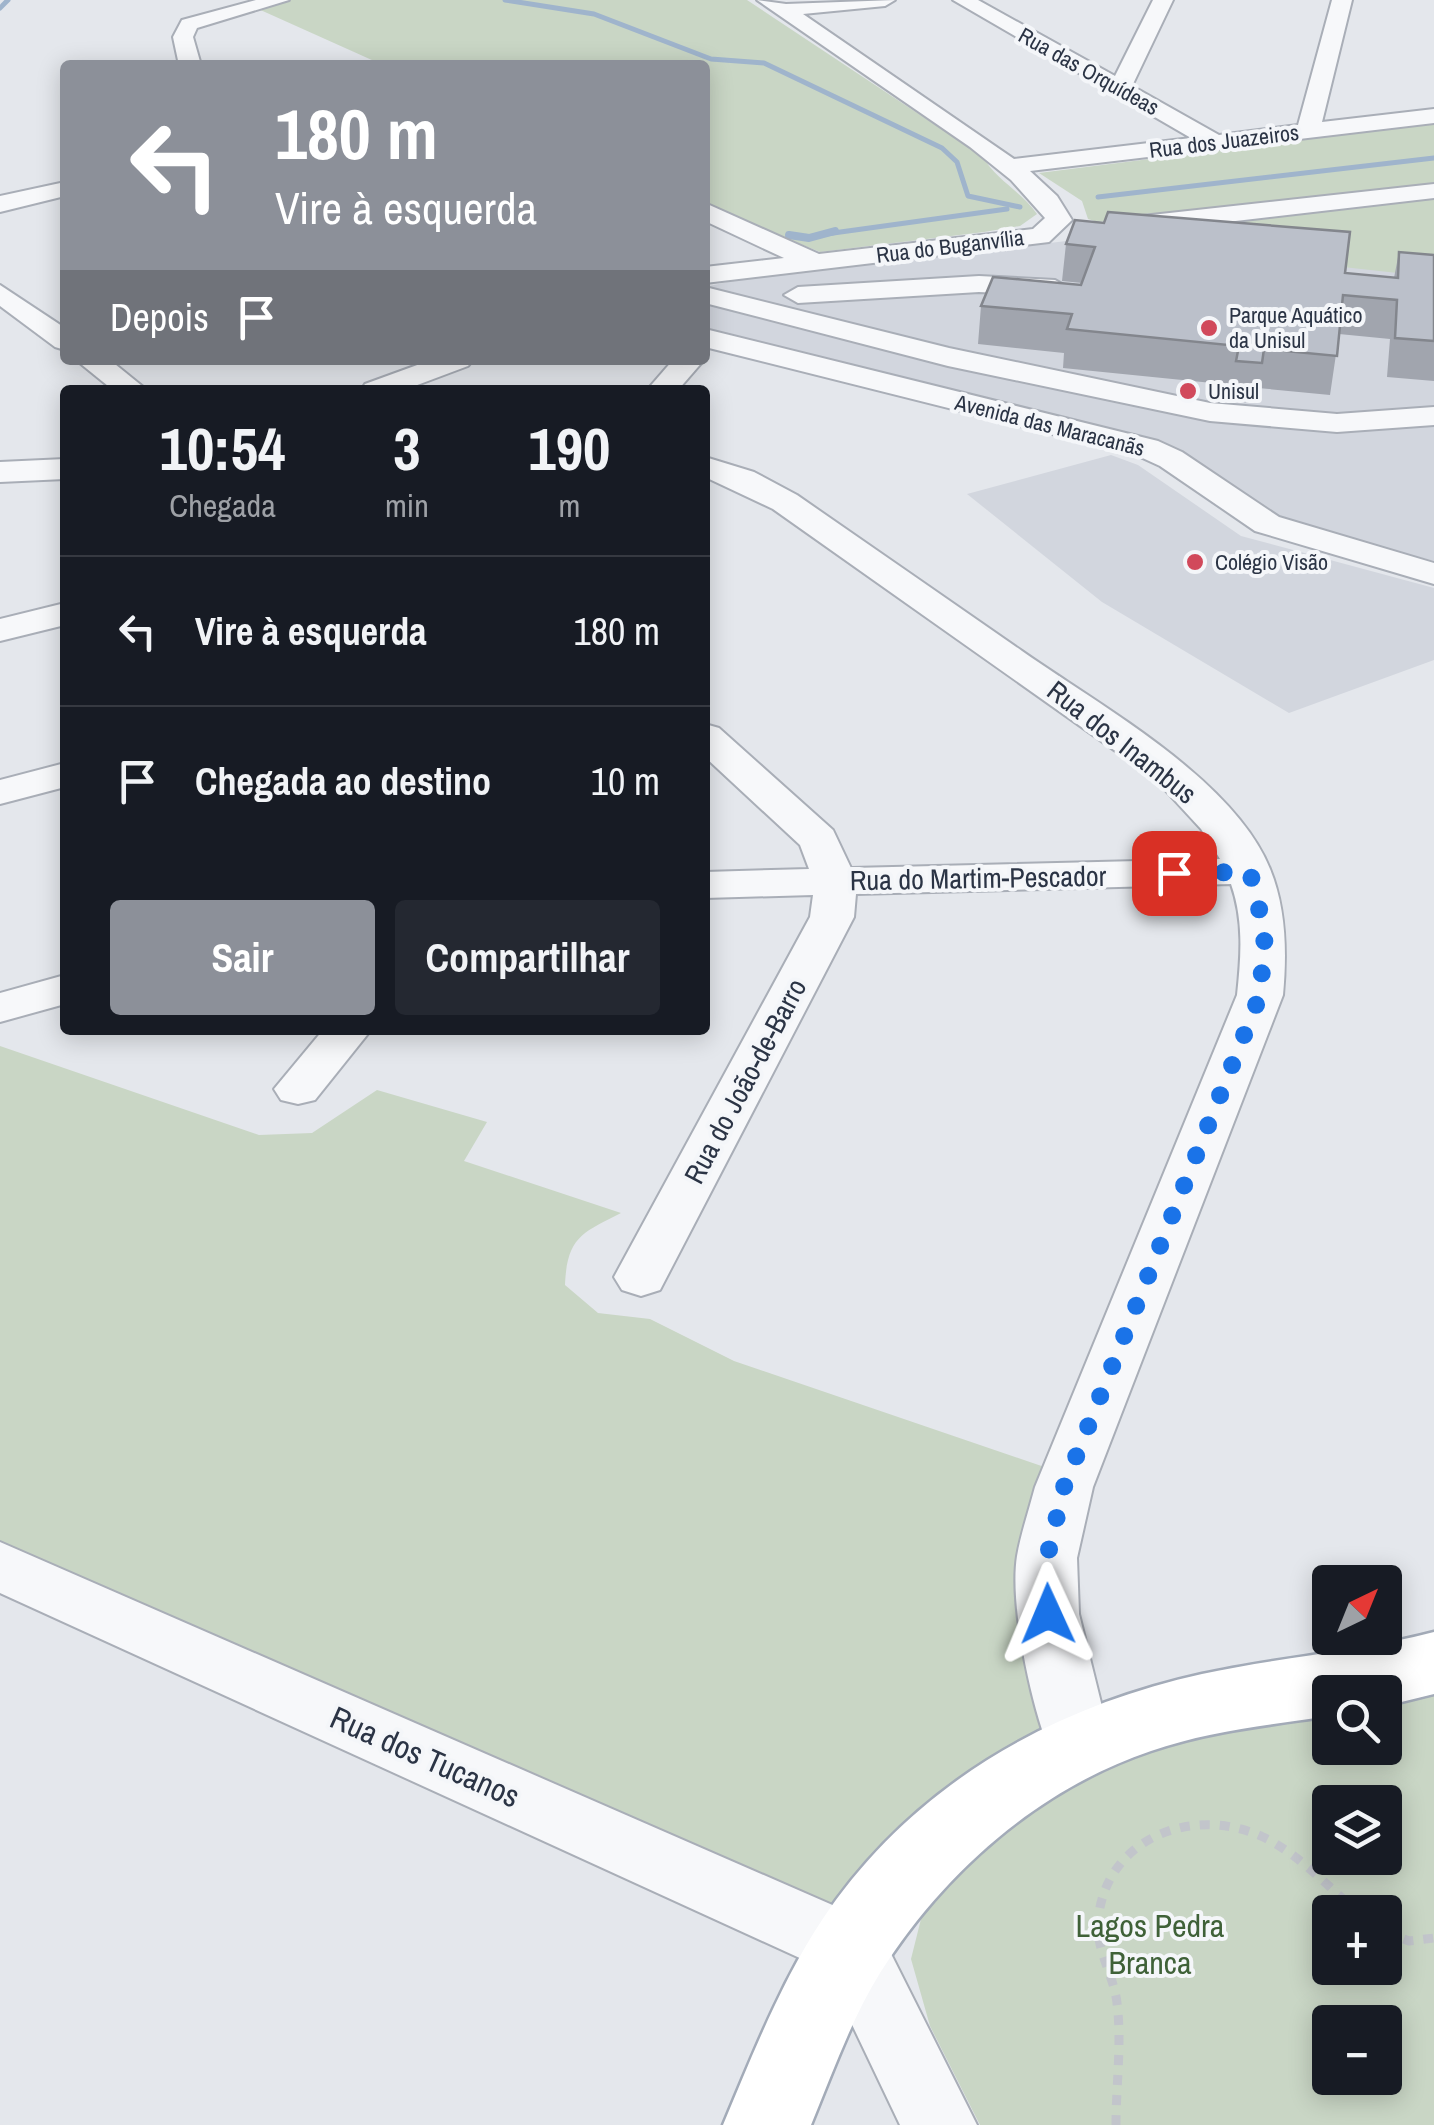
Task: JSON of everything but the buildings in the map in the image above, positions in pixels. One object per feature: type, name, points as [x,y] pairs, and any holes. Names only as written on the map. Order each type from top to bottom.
[{"type":"main road","points":[[766,2125],[851,1948],[900,1880],[949,1832],[1008,1786],[1078,1743],[1143,1719],[1202,1704],[1434,1663]]},
{"type":"street","points":[[189,60],[183,36],[189,24],[280,0]]},
{"type":"street","points":[[775,5],[886,0]]},
{"type":"street","name":"Rua das Orquídeas","points":[[963,0],[1215,142]]},
{"type":"street","points":[[1120,88],[1163,0]]},
{"type":"street","points":[[1308,131],[1342,0]]},
{"type":"street","name":"Rua do Buganvília","points":[[710,274],[1040,236],[1055,227],[1060,213],[1052,200],[1013,166],[775,5]]},
{"type":"street","name":"Rua dos Juazeiros","points":[[1013,166],[1434,116]]},
{"type":"street","points":[[0,194],[60,179]]},
{"type":"street","points":[[0,204],[60,190]]},
{"type":"street","points":[[1040,236],[1434,191]]},
{"type":"street","points":[[710,213],[815,262]]},
{"type":"street","points":[[716,298],[978,284],[1064,289]]},
{"type":"street","points":[[0,293],[60,337]]},
{"type":"street","points":[[716,298],[948,356],[1210,412],[1337,423],[1434,416]]},
{"type":"street","name":"Avenida das Maracanãs","points":[[710,347],[1147,448],[1171,459],[1267,524],[1434,574]]},
{"type":"street","points":[[98,365],[125,385]]},
{"type":"street","points":[[666,385],[684,365]]},
{"type":"street","points":[[384,385],[415,366]]},
{"type":"street","points":[[0,472],[60,469]]},
{"type":"street","name":"Rua dos Inambus","points":[[710,470],[743,480],[785,502],[1132,742],[1219,822],[1250,872],[1265,933],[1260,995],[1067,1478],[1047,1558],[1048,1614],[1078,1743]]},
{"type":"street","points":[[0,630],[60,615]]},
{"type":"street","points":[[710,741],[818,838],[834,882]]},
{"type":"street","points":[[0,792],[60,775]]},
{"type":"street","name":"Rua do Martim-Pescador","points":[[710,885],[1250,872]]},
{"type":"street","name":"Rua do João-de-Barro","points":[[641,1277],[832,917],[834,882]]},
{"type":"street","points":[[0,1008],[60,991]]},
{"type":"street","points":[[298,1089],[344,1035]]},
{"type":"street","name":"Rua dos Tucanos","points":[[0,1566],[851,1948]]},
{"type":"street","points":[[851,1948],[939,2125]]},
{"type":"path","points":[[1116,2125],[1117,2002],[1097,1925],[1105,1885],[1126,1852],[1151,1833],[1184,1824],[1249,1831],[1286,1851],[1338,1895]]},
{"type":"path","points":[[1402,1938],[1434,1938]]},
{"type":"shaded area","name":"Unisul","points":[[1434,197],[1434,561],[1280,520],[1178,449],[710,333],[710,286]]},
{"type":"shaded area","name":"Colégio Visão","points":[[1111,455],[1138,465],[1241,536],[1434,588],[1434,660],[1289,713],[1102,602],[967,494]]},
{"type":"green space","points":[[291,0],[747,0],[982,156],[1037,214],[1020,226],[820,252],[710,207],[710,60],[372,60],[256,8]]},
{"type":"green space","points":[[1434,123],[1434,184],[1098,222],[1088,219],[1082,201],[1039,173]]},
{"type":"green space","points":[[1434,197],[1434,277],[1090,239]]},
{"type":"green space","points":[[0,1046],[259,1135],[312,1133],[377,1090],[487,1122],[464,1161],[621,1213],[579,1238],[566,1269],[565,1285],[598,1313],[650,1319],[734,1361],[1059,1472],[1065,1738],[845,1932],[0,1555]]},
{"type":"green space","name":"Lagos Pedra Branca","points":[[1434,1694],[1434,2125],[980,2125],[930,2026],[911,1959],[924,1907],[976,1848],[1116,1749],[1312,1715],[1312,1765],[1402,1765],[1402,1700]]},
{"type":"waterway","points":[[0,8],[8,0]]},
{"type":"waterway","points":[[505,0],[594,14],[711,59],[764,63],[942,148],[957,162],[968,196],[1020,207]]},
{"type":"waterway","points":[[1098,197],[1434,158]]},
{"type":"waterway","points":[[826,234],[1007,209]]},
{"type":"waterway","points":[[789,235],[809,238],[835,231]]},
{"type":"place","name":"Parque Aquático da Unisul","points":[[1209,328]]},
{"type":"place","name":"Unisul","points":[[1188,391]]},
{"type":"place","name":"Colégio Visão","points":[[1195,562]]},
{"type":"route","points":[[1048,1614],[1047,1558],[1064,1487],[1260,995],[1265,933],[1262,905],[1250,872],[1174,873]]}]
